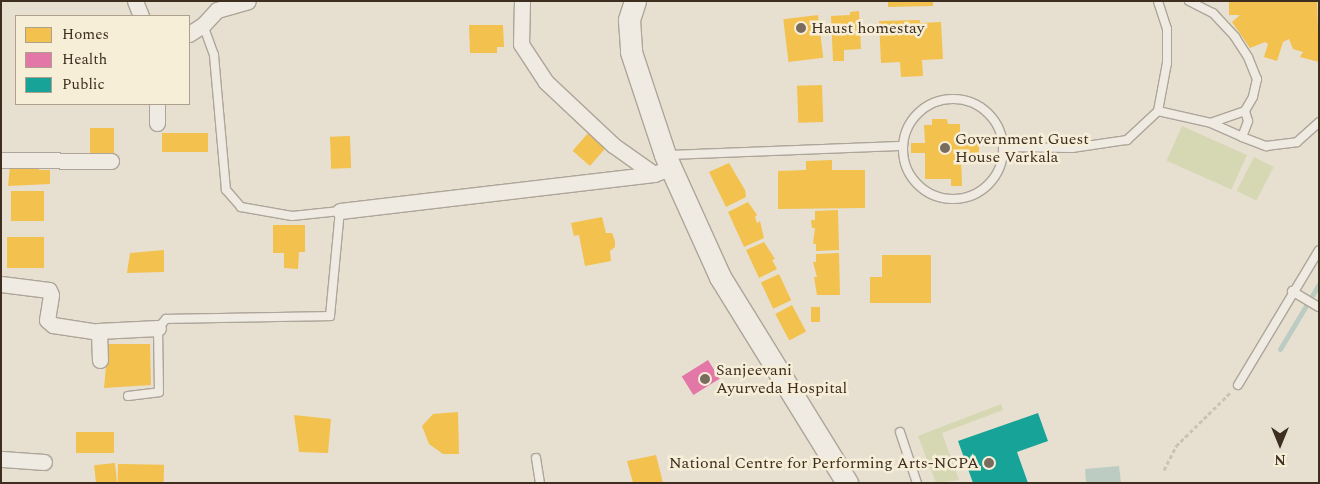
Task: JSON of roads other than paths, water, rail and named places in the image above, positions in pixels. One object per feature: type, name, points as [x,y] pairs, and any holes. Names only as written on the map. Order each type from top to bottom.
[{"type":"main road","points":[[635,1],[629,20],[631,52],[664,166],[720,277],[847,483]]},
{"type":"street","points":[[135,1],[141,15]]},
{"type":"street","points":[[190,33],[203,25],[217,10],[248,1]]},
{"type":"street","points":[[522,1],[521,44],[546,82],[613,146],[664,166]]},
{"type":"street","points":[[157,105],[157,123]]},
{"type":"street","points":[[1,160],[111,161]]},
{"type":"street","points":[[340,211],[664,166]]},
{"type":"street","points":[[1,284],[47,289],[51,294],[46,315],[50,324],[98,331],[158,328]]},
{"type":"street","points":[[98,331],[100,360]]},
{"type":"street","points":[[1,459],[44,462]]},
{"type":"lane","points":[[1003,147],[1072,148],[1127,140],[1158,111],[1167,63],[1167,29],[1158,1]]},
{"type":"lane","points":[[1189,1],[1213,13],[1248,57],[1257,79],[1253,97],[1245,111],[1211,123]]},
{"type":"lane","points":[[128,396],[159,392],[158,328],[166,320],[330,316],[340,211],[292,216],[241,207],[226,190],[214,55],[203,25]]},
{"type":"lane","points":[[956,98],[971,102],[985,110],[996,121],[1003,147],[998,171],[988,185],[974,194],[957,199],[932,194],[912,178],[904,163],[902,146],[905,130],[914,117],[932,103],[956,98]]},
{"type":"lane","points":[[1158,111],[1211,123],[1266,146],[1297,142],[1319,122]]},
{"type":"lane","points":[[1242,137],[1248,121],[1245,111]]},
{"type":"lane","points":[[664,166],[902,146]]},
{"type":"lane","points":[[1238,384],[1292,291],[1319,250]]},
{"type":"lane","points":[[1292,291],[1316,305]]},
{"type":"lane","points":[[900,432],[917,483]]},
{"type":"lane","points":[[536,458],[540,483]]},
{"type":"waterway","points":[[1280,349],[1319,284]]},
{"type":"place","name":"Haust homestay","points":[[801,28]]},
{"type":"place","name":"Government Guest House Varkala","points":[[945,148]]},
{"type":"place","name":"Sanjeevani Ayurveda Hospital","points":[[705,379]]},
{"type":"place","name":"National Centre for Performing Arts-NCPA","points":[[989,463]]}]
